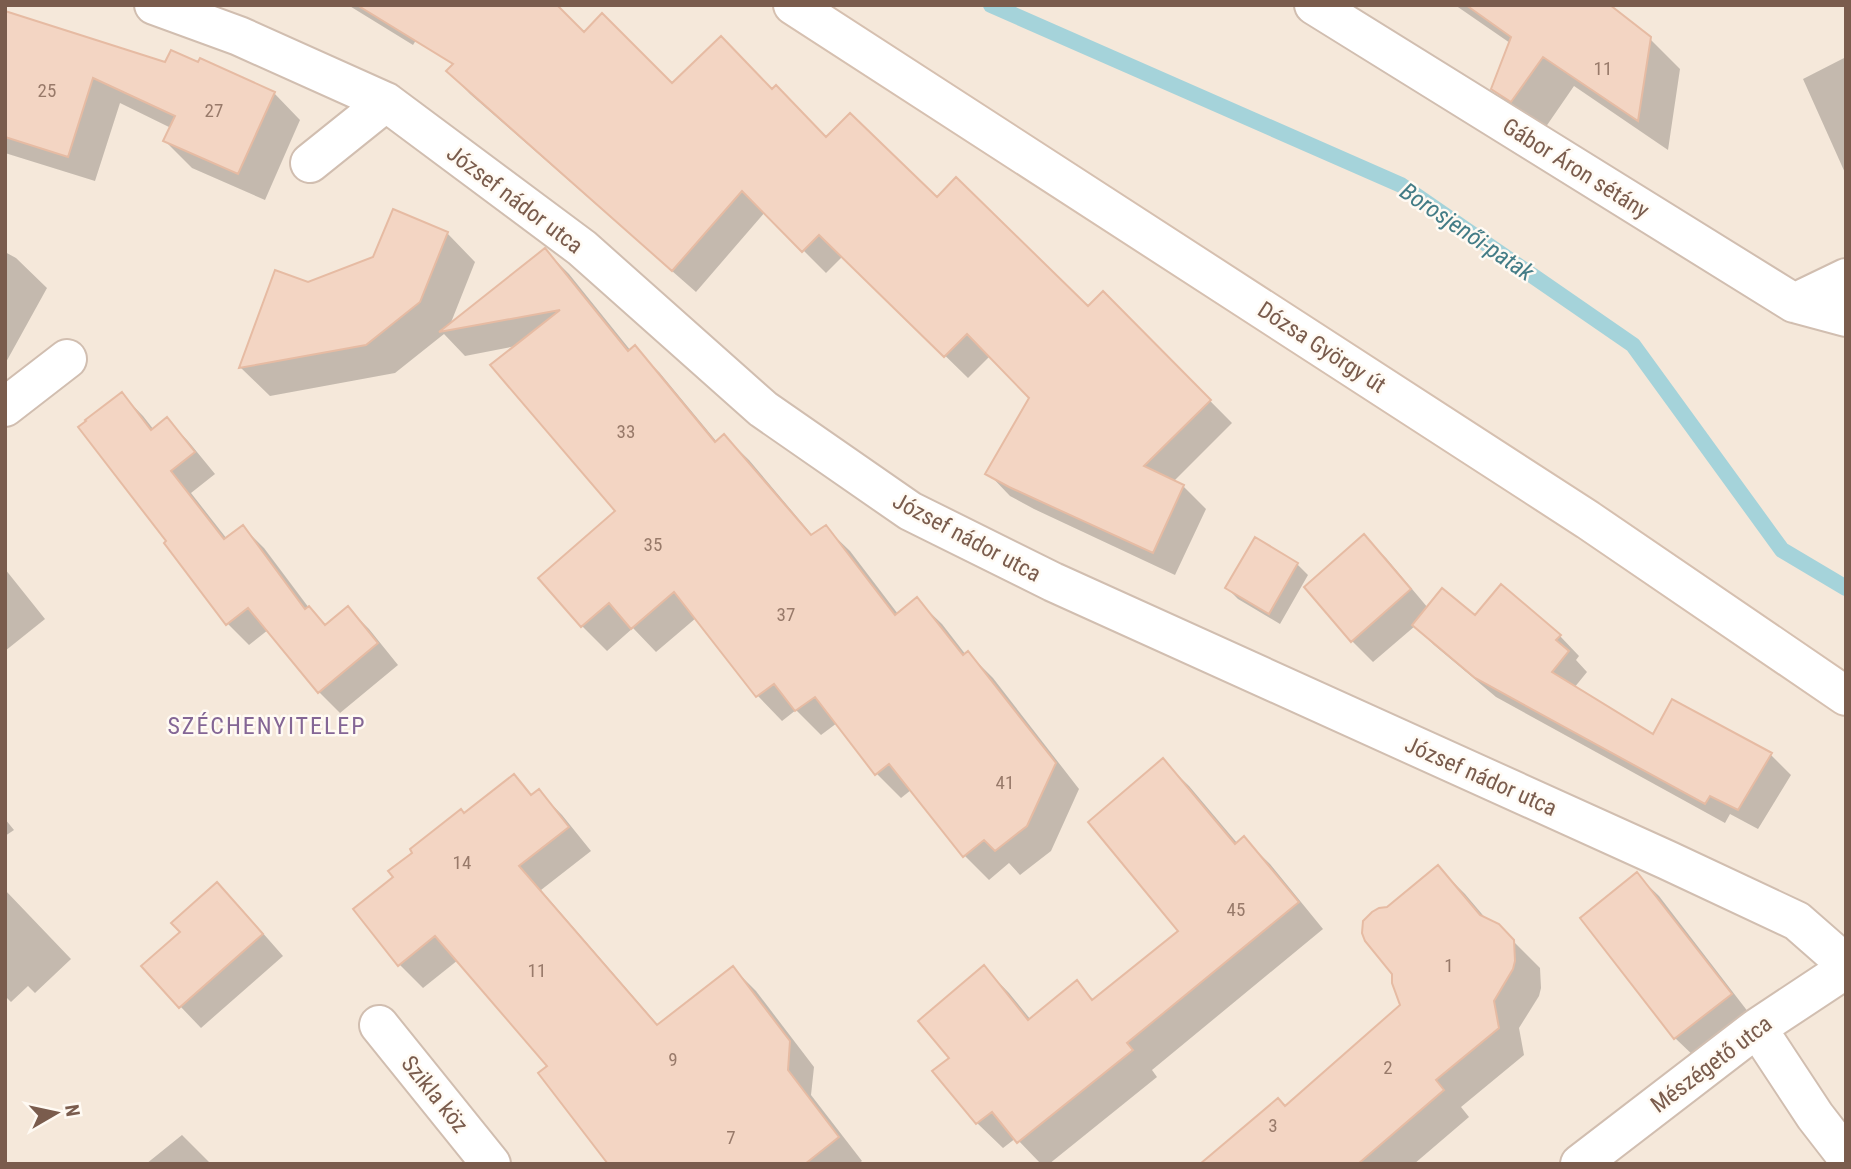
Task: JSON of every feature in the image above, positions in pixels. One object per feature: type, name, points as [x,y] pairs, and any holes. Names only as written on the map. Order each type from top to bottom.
[{"type":"street","name":"József nádor utca","points":[[154,5],[239,36],[386,102],[582,248],[763,409],[910,511],[1053,582],[1797,921],[1846,967]]},
{"type":"street","name":"Dózsa György út","points":[[793,5],[1576,512],[1846,696]]},
{"type":"street","name":"Gábor Áron sétány","points":[[1314,5],[1794,303],[1846,317]]},
{"type":"street","points":[[310,163],[386,102]]},
{"type":"street","points":[[1794,303],[1846,278]]},
{"type":"street","points":[[5,407],[67,359]]},
{"type":"street","name":"Mészégető utca","points":[[1580,1164],[1757,1028],[1846,967]]},
{"type":"street","name":"Szikla köz","points":[[379,1025],[491,1164]]},
{"type":"street","points":[[1757,1028],[1815,1116],[1846,1156]]},
{"type":"shaded area","points":[[5,5],[1846,5],[1846,1164],[5,1164]]},
{"type":"building","points":[[357,5],[557,5],[584,32],[602,13],[672,83],[721,36],[772,89],[776,85],[826,137],[850,113],[937,197],[956,177],[1088,306],[1103,291],[1211,400],[1144,466],[1184,485],[1153,553],[985,474],[1029,398],[967,334],[944,357],[819,235],[802,252],[742,191],[672,271],[446,71],[453,64]]},
{"type":"building","points":[[1466,5],[1610,5],[1651,37],[1638,121],[1543,57],[1511,102],[1491,89],[1511,37]]},
{"type":"building","points":[[5,11],[165,62],[171,50],[198,62],[200,58],[275,92],[238,174],[163,141],[175,116],[93,78],[68,157],[5,137]]},
{"type":"building","points":[[393,209],[448,232],[420,302],[366,345],[239,368],[275,270],[308,282],[373,257]]},
{"type":"building","points":[[545,248],[628,351],[635,345],[715,442],[724,434],[811,535],[826,525],[895,615],[917,597],[963,655],[968,651],[1056,763],[1027,826],[995,851],[984,840],[963,857],[889,764],[875,775],[815,697],[795,711],[774,684],[756,697],[674,592],[631,629],[609,603],[581,627],[538,578],[615,511],[490,365],[560,310],[439,332]]},
{"type":"building","points":[[122,392],[151,430],[167,417],[195,452],[171,471],[224,539],[243,525],[305,609],[309,606],[325,625],[348,606],[378,643],[318,693],[248,608],[226,625],[164,543],[166,541],[78,427]]},
{"type":"building","points":[[1364,534],[1411,589],[1351,642],[1304,587]]},
{"type":"building","points":[[1255,537],[1298,563],[1269,614],[1225,588]]},
{"type":"building","points":[[1501,584],[1561,635],[1556,640],[1569,651],[1552,672],[1653,734],[1672,699],[1772,753],[1738,810],[1710,796],[1705,804],[1475,678],[1412,625],[1442,588],[1475,615]]},
{"type":"building","points":[[1163,758],[1235,844],[1244,836],[1299,902],[1127,1043],[1133,1050],[1017,1143],[992,1112],[976,1124],[932,1071],[949,1058],[918,1021],[984,965],[1028,1020],[1077,980],[1092,1000],[1178,931],[1088,822]]},
{"type":"building","points":[[514,774],[531,795],[539,789],[569,827],[519,866],[657,1025],[733,966],[790,1041],[788,1070],[839,1137],[805,1164],[608,1164],[538,1073],[547,1066],[435,936],[398,966],[353,909],[393,877],[388,871],[412,853],[410,849],[461,809],[464,813]]},
{"type":"building","points":[[1438,865],[1480,915],[1499,924],[1514,940],[1513,969],[1494,1001],[1499,1028],[1436,1080],[1444,1090],[1358,1164],[1200,1164],[1278,1098],[1285,1106],[1400,1005],[1392,983],[1392,974],[1365,941],[1362,933],[1363,921],[1372,912],[1387,907]]},
{"type":"building","points":[[1637,872],[1732,994],[1674,1039],[1580,918]]},
{"type":"building","points":[[217,882],[263,934],[179,1008],[141,966],[180,932],[171,923]]},
{"type":"waterway","name":"Borosjenői-patak","points":[[991,5],[1401,185],[1633,345],[1782,550],[1846,588]]},
{"type":"district","name":"SZÉCHENYITELEP","points":[[267,726]]}]
